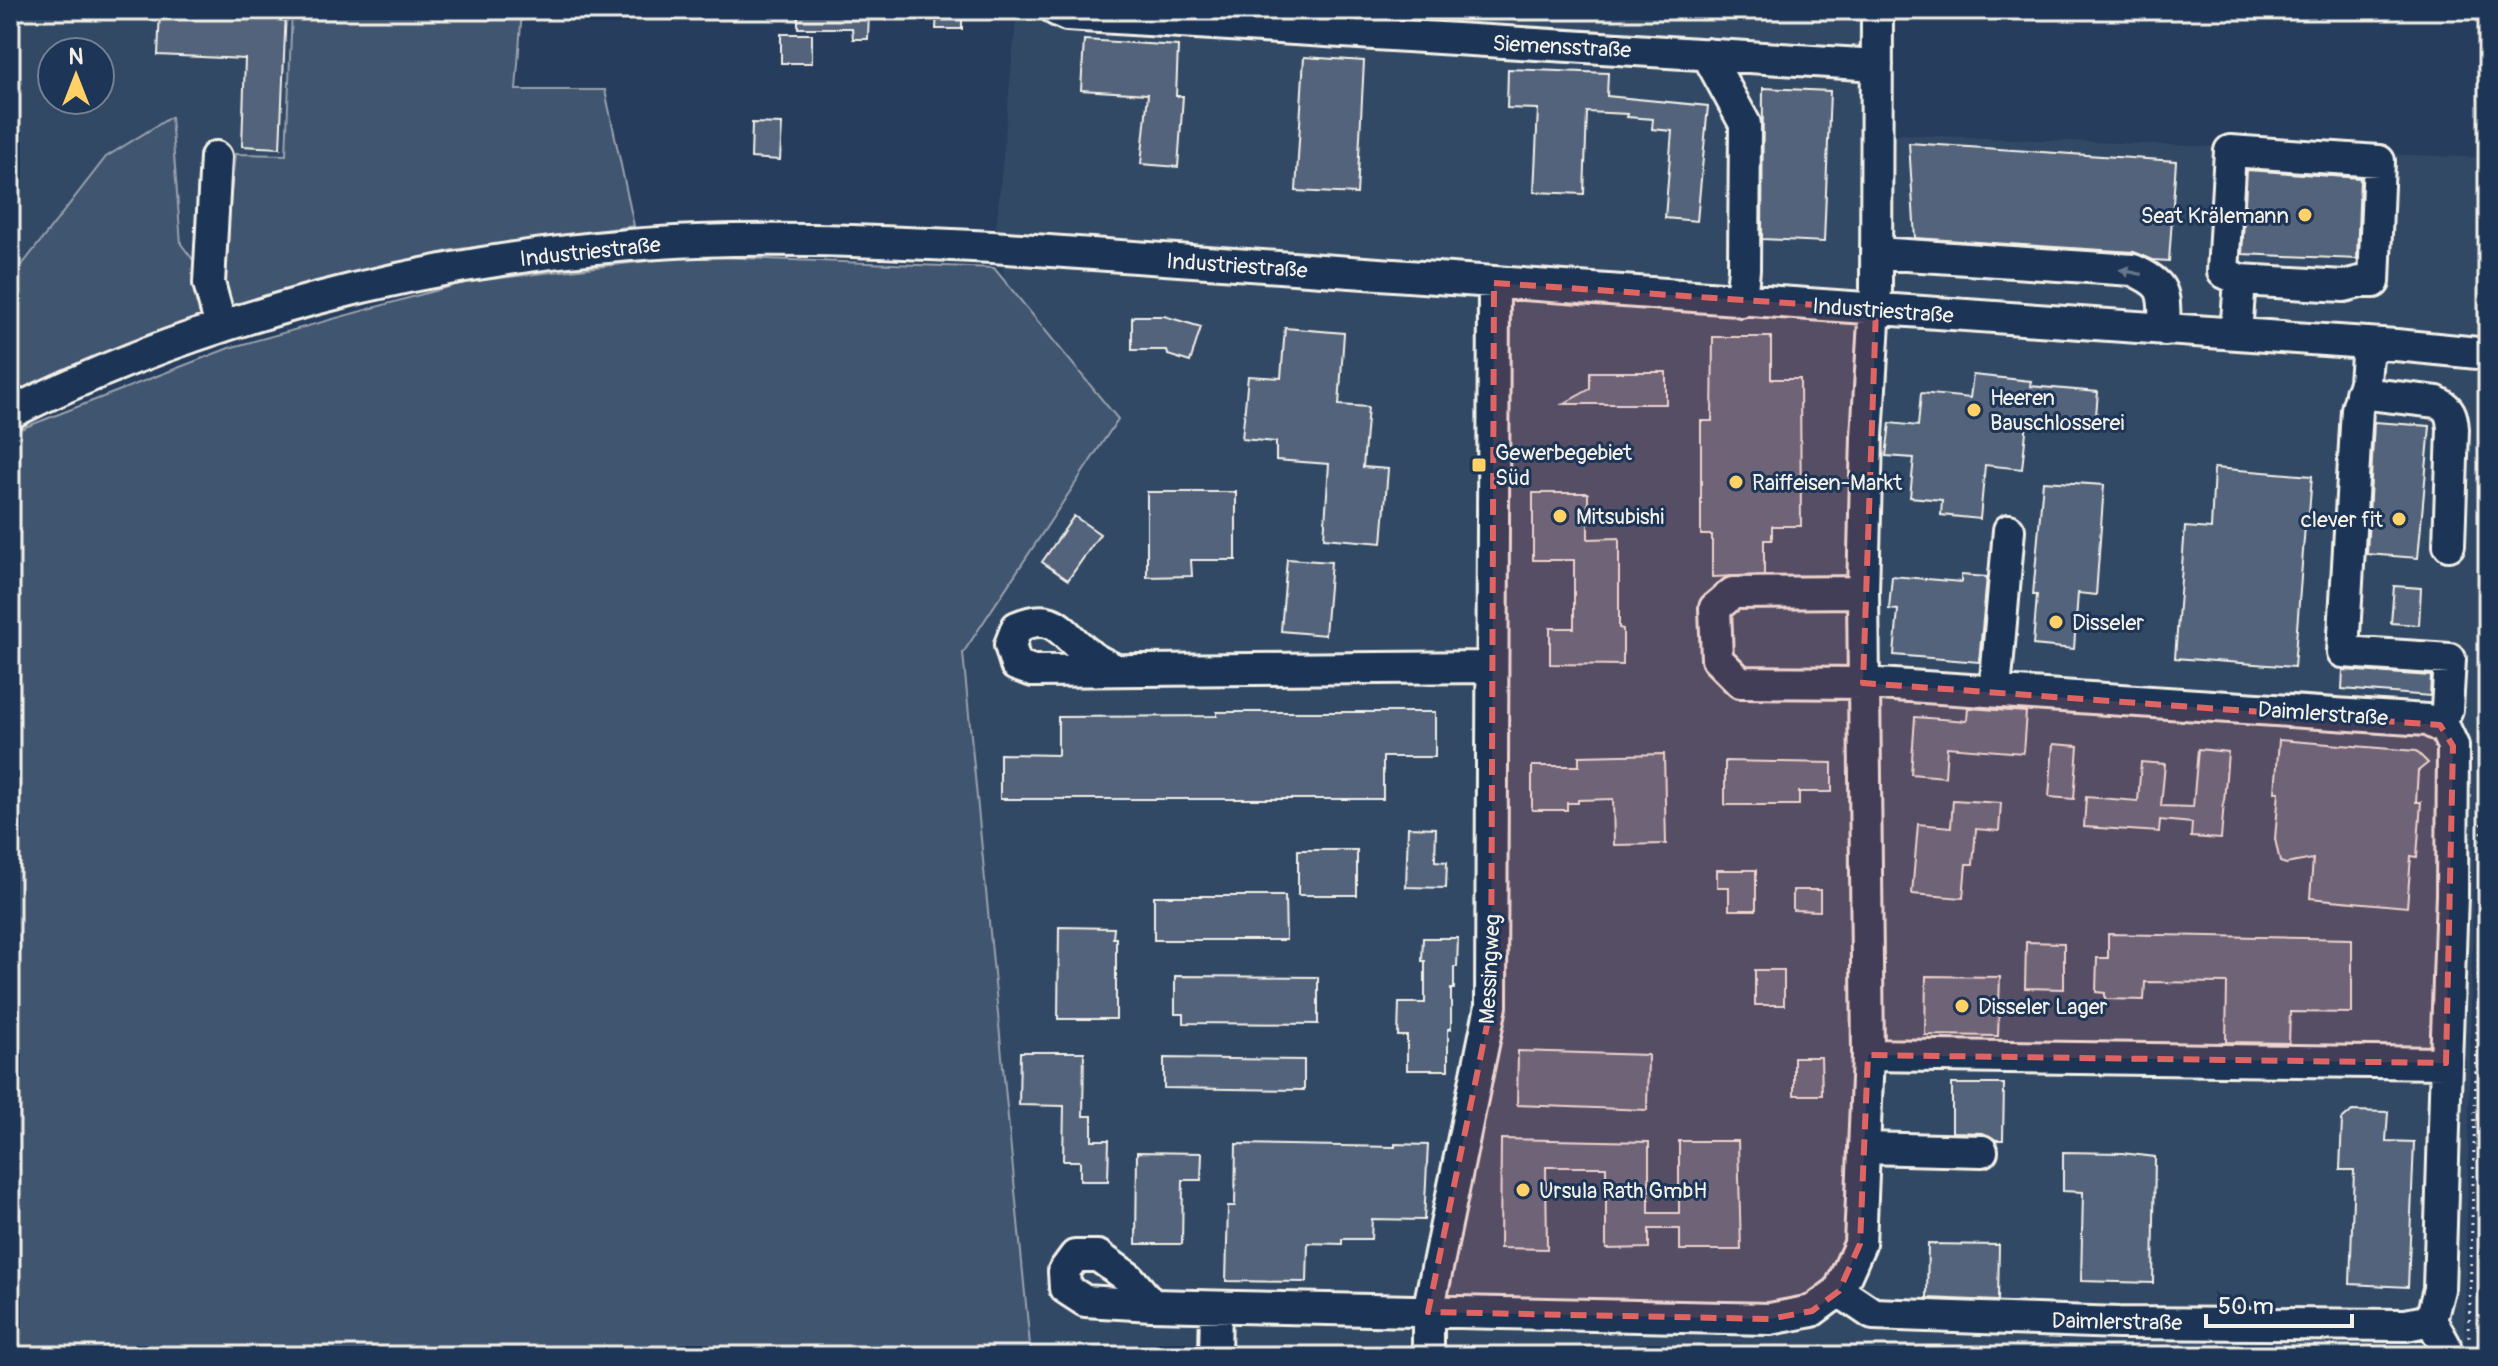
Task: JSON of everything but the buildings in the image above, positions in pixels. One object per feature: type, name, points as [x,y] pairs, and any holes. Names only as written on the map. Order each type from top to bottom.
[{"type":"street","name":"Siemensstraße","points":[[1056,10],[1067,15],[1877,65]]},
{"type":"street","points":[[1152,1305],[1770,1319],[1812,1311],[1839,1291],[1860,1244],[1868,1055],[1863,592],[1867,437],[1876,309],[1877,10]]},
{"type":"street","points":[[1707,54],[1745,124],[1741,301]]},
{"type":"street","points":[[2230,151],[2379,161],[2374,282],[2344,286],[2240,280],[2223,272],[2230,151]]},
{"type":"street","points":[[216,157],[209,283],[221,327]]},
{"type":"street","name":"Industriestraße","points":[[10,413],[134,359],[221,327],[336,294],[456,266],[573,250],[691,241],[887,242],[2368,343],[2488,354]]},
{"type":"street","points":[[1876,253],[2133,270],[2155,280],[2163,294],[2165,330]]},
{"type":"street","points":[[2236,334],[2240,280]]},
{"type":"street","name":"Messingweg","points":[[1428,1356],[1428,1312],[1491,1006],[1494,283]]},
{"type":"street","points":[[2368,343],[2365,382],[2357,409],[2343,652],[2450,659],[2447,709],[2440,725],[2453,746],[2452,895],[2439,1289],[2431,1320],[2445,1345],[2457,1348]]},
{"type":"street","points":[[2361,393],[2437,402],[2447,407],[2452,415],[2449,545]]},
{"type":"street","points":[[1995,691],[2009,530]]},
{"type":"street","name":"Daimlerstraße","points":[[1863,592],[1733,593],[1715,608],[1717,659],[1740,682],[1863,683],[1995,691],[2427,720],[2440,725]]},
{"type":"street","points":[[1116,670],[1492,667]]},
{"type":"street","points":[[1868,1055],[2446,1063]]},
{"type":"street","points":[[1864,1148],[1982,1151]]},
{"type":"street","name":"Daimlerstraße","points":[[1839,1291],[1873,1314],[2119,1323],[2406,1325],[2431,1320]]},
{"type":"street","points":[[1215,1356],[1216,1307]]},
{"type":"path","points":[[2457,1348],[2488,609]]},
{"type":"highlighted area","points":[[1494,283],[1876,309],[1863,683],[2440,725],[2453,746],[2446,1063],[1868,1055],[1860,1244],[1839,1291],[1812,1311],[1770,1319],[1428,1312],[1491,1006]]},
{"type":"shaded area","points":[[10,10],[292,10],[286,155],[223,271],[200,269],[181,244],[171,118],[18,269],[10,272]]},
{"type":"shaded area","points":[[292,10],[522,10],[516,90],[605,90],[634,226],[452,250],[212,312],[10,399],[10,272],[19,269],[106,157],[171,117],[181,244],[200,269],[223,271],[235,154],[286,155]]},
{"type":"shaded area","points":[[1017,10],[1865,10],[1864,133],[2488,158],[2464,1356],[1031,1356],[963,653],[1118,419],[1004,278],[996,229]]},
{"type":"shaded area","points":[[691,256],[994,268],[1118,419],[963,653],[1031,1356],[10,1356],[10,433],[229,348],[466,282]]},
{"type":"place","name":"Seat Krälemann","points":[[2305,215]]},
{"type":"place","name":"Heeren Bauschlosserei","points":[[1974,410]]},
{"type":"place","name":"Gewerbegebiet Süd","points":[[1479,465]]},
{"type":"place","name":"Raiffeisen-Markt","points":[[1736,482]]},
{"type":"place","name":"Mitsubishi","points":[[1560,516]]},
{"type":"place","name":"clever fit","points":[[2399,519]]},
{"type":"place","name":"Disseler","points":[[2056,622]]},
{"type":"place","name":"Disseler Lager","points":[[1962,1006]]},
{"type":"place","name":"Ursula Rath GmbH","points":[[1523,1190]]}]
